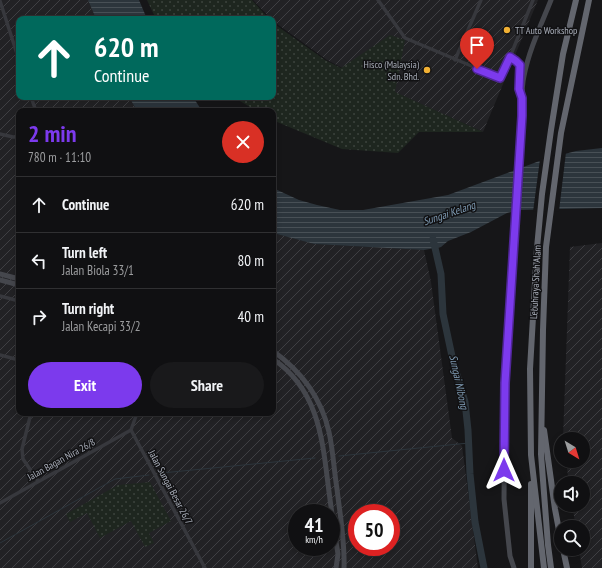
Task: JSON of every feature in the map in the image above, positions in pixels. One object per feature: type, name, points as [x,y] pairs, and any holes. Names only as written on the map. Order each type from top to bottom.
[{"type":"highway","name":"Lebuhraya Shah Alam","points":[[544,568],[531,455],[530,369],[537,248],[551,130],[563,54],[576,0]]},
{"type":"highway","name":"Lebuhraya Shah Alam","points":[[551,568],[541,454],[546,247],[561,133],[589,0]]},
{"type":"highway","points":[[541,411],[556,520]]},
{"type":"highway","points":[[531,455],[531,568]]},
{"type":"highway","points":[[564,556],[567,568]]},
{"type":"main road","points":[[514,568],[510,556],[504,499],[505,383],[522,98],[524,76],[530,51],[551,0]]},
{"type":"main road","points":[[0,274],[16,278]]},
{"type":"main road","points":[[0,280],[16,284]]},
{"type":"main road","points":[[276,353],[287,361],[302,376],[314,393],[322,410],[329,432],[344,547],[344,568]]},
{"type":"main road","points":[[276,361],[283,366],[308,398],[320,428],[338,554],[336,568]]},
{"type":"street","points":[[378,0],[405,38],[500,78],[533,0]]},
{"type":"street","points":[[455,60],[481,0]]},
{"type":"street","points":[[0,1],[16,51]]},
{"type":"street","points":[[510,57],[520,65],[519,89],[522,98]]},
{"type":"street","points":[[0,134],[16,137]]},
{"type":"street","points":[[0,296],[16,300]]},
{"type":"street","points":[[0,356],[16,359]]},
{"type":"street","points":[[30,416],[22,449],[23,459],[38,481]]},
{"type":"street","points":[[131,430],[136,416]]},
{"type":"street","name":"Jalan Bagan Nira 26/8","points":[[0,503],[131,430]]},
{"type":"street","name":"Jalan Sungai Besar 26/7","points":[[131,430],[205,568]]},
{"type":"shaded area","points":[[0,0],[88,0],[95,16],[16,16],[16,100],[131,100],[135,108],[16,108],[16,416],[276,416],[276,234],[314,244],[424,250],[431,282],[452,438],[462,446],[478,568],[0,568]]},
{"type":"shaded area","points":[[147,0],[252,0],[266,16],[155,16]]},
{"type":"shaded area","points":[[253,0],[538,0],[483,132],[356,75],[327,60],[276,23],[276,16],[268,16]]},
{"type":"shaded area","points":[[276,25],[325,60],[341,68],[390,35],[405,40],[395,92],[483,132],[419,132],[398,153],[342,149],[276,121],[276,108],[252,108],[238,100],[276,100]]},
{"type":"shaded area","points":[[602,243],[602,568],[582,568],[580,556],[590,556],[590,520],[575,520],[573,512],[590,512],[590,476],[568,476],[567,468],[590,468],[590,432],[563,432],[570,247]]},
{"type":"shaded area","points":[[150,482],[171,521],[149,533],[154,543],[145,547],[131,521],[100,538],[87,513],[70,522],[66,514],[118,485]]},
{"type":"water","points":[[88,0],[139,0],[146,16],[95,16]]},
{"type":"water","points":[[131,100],[195,100],[200,108],[135,108]]},
{"type":"water","name":"Sungai Kelang","points":[[602,148],[602,208],[519,210],[507,213],[471,232],[448,241],[441,247],[424,250],[314,244],[276,234],[276,189],[299,200],[317,205],[340,210],[363,210],[448,195],[542,160],[576,151]]},
{"type":"pier","points":[[566,152],[559,211],[533,212],[540,159]]},
{"type":"waterway","name":"Sungai Nibong","points":[[433,239],[441,274],[443,314],[453,361],[465,402],[475,522],[484,568]]},
{"type":"waterway","points":[[339,456],[469,443]]},
{"type":"waterway","points":[[162,473],[315,458]]},
{"type":"waterway","points":[[0,543],[115,479],[149,475]]},
{"type":"place","name":"TT Auto Workshop","points":[[507,30]]},
{"type":"place","name":"Hisco (Malaysia) Sdn. Bhd.","points":[[427,70]]},
{"type":"route","points":[[477,69],[500,78],[510,57],[520,65],[519,89],[522,98],[522,116],[505,383],[504,470]]}]
